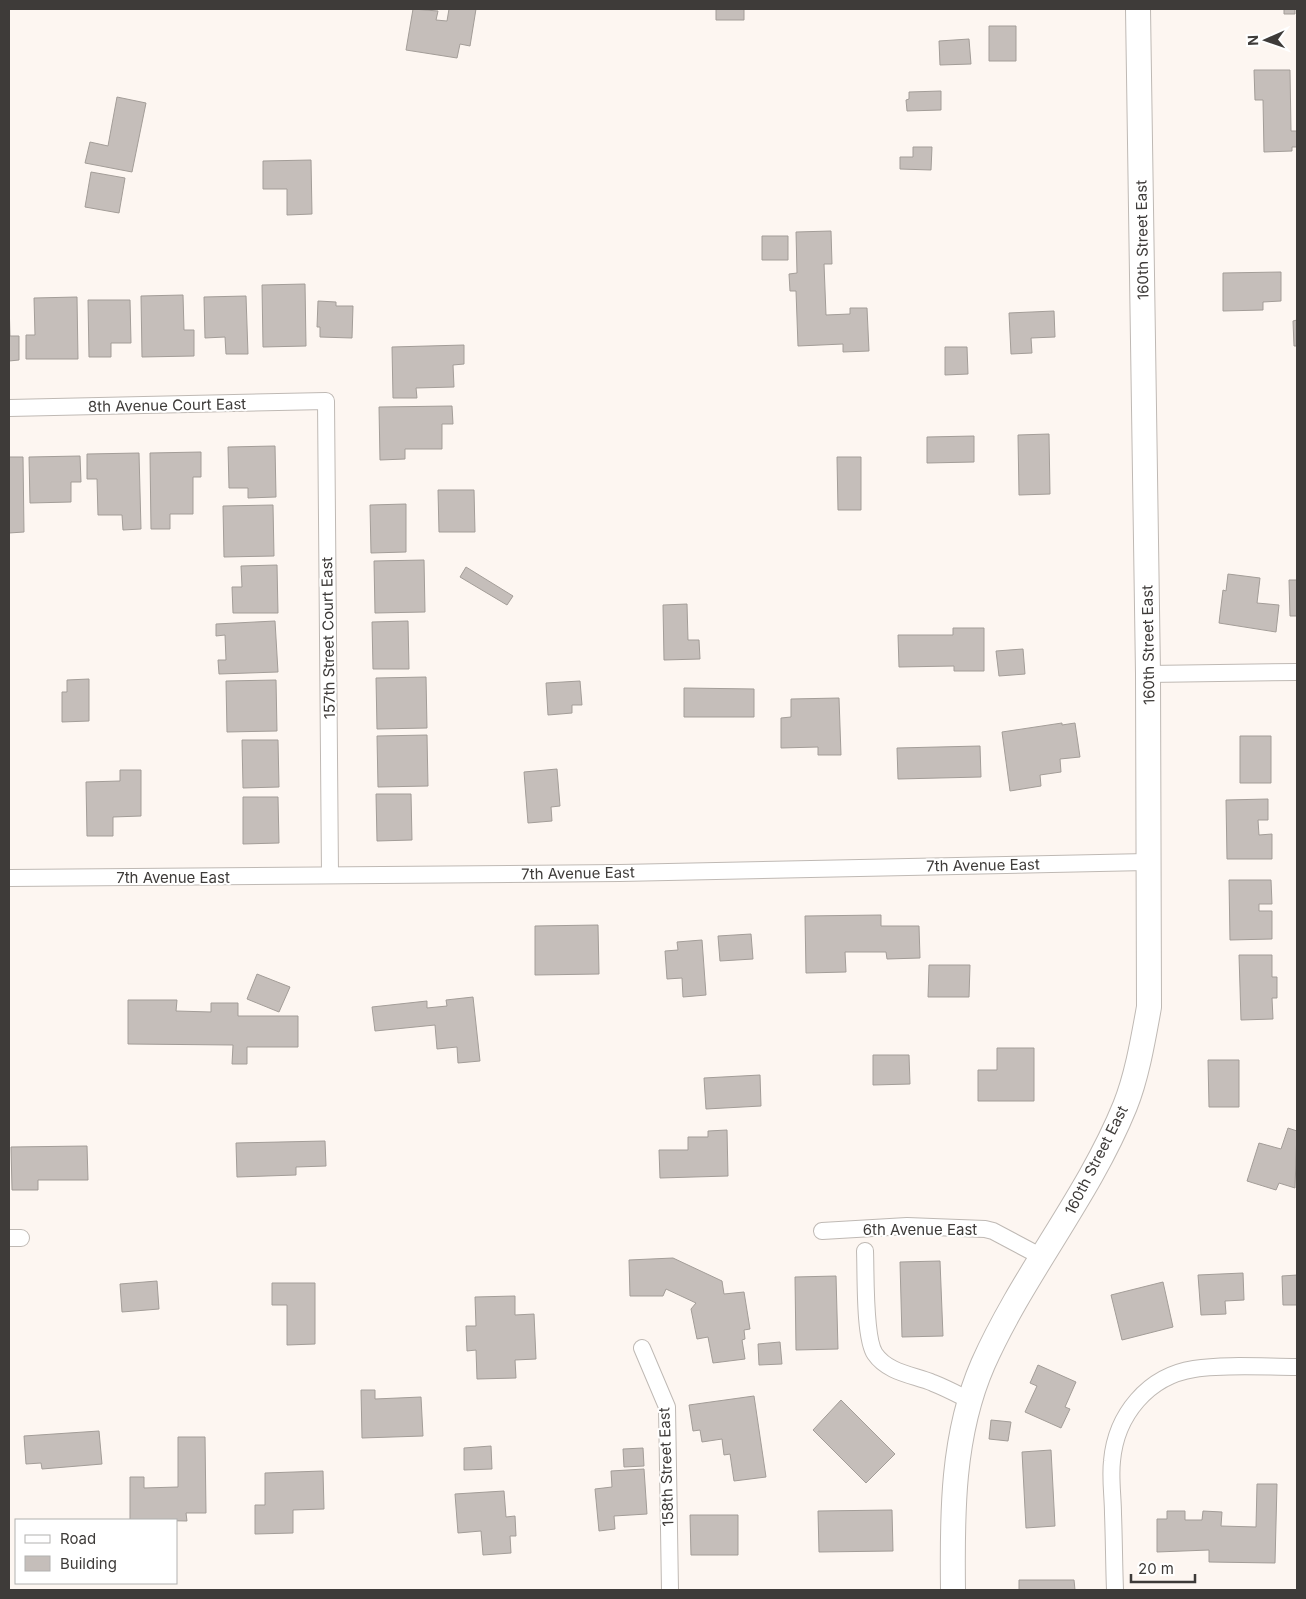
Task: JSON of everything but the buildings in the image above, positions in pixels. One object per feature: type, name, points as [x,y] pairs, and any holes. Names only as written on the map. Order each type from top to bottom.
[{"type":"street","name":"160th Street East","points":[[953,1590],[954,1484],[958,1454],[983,1365],[1008,1316],[1083,1190],[1114,1131],[1131,1084],[1149,1007],[1147,862],[1148,674],[1138,9]]},
{"type":"street","name":"8th Avenue Court East","points":[[9,408],[326,402]]},
{"type":"street","name":"157th Street Court East","points":[[326,402],[330,875]]},
{"type":"street","points":[[1148,674],[1297,672]]},
{"type":"street","name":"7th Avenue East","points":[[9,878],[620,873],[1147,862]]},
{"type":"street","name":"6th Avenue East","points":[[822,1231],[907,1226],[985,1229],[993,1231],[1042,1257]]},
{"type":"street","points":[[865,1252],[868,1315],[874,1354],[890,1368],[932,1382],[972,1401]]},
{"type":"street","name":"158th Street East","points":[[642,1348],[667,1407],[670,1590]]},
{"type":"street","points":[[1115,1590],[1112,1462],[1118,1434],[1128,1411],[1140,1396],[1151,1387],[1178,1372],[1195,1368],[1297,1367]]}]
